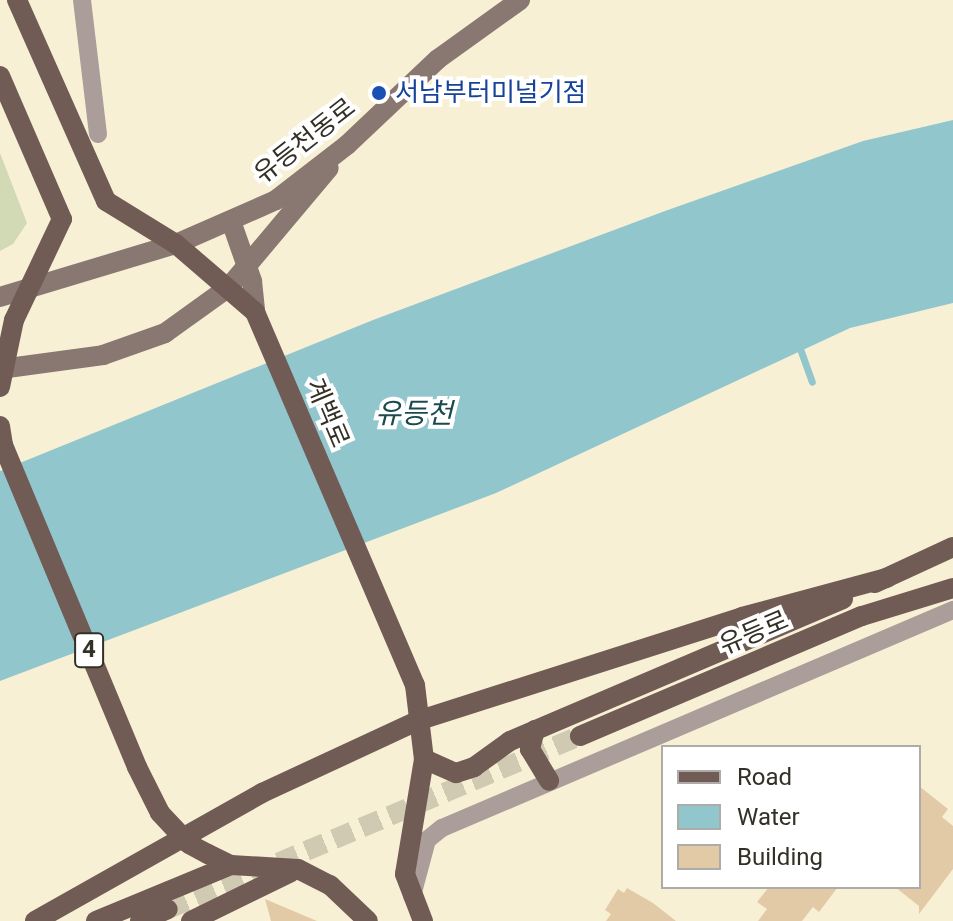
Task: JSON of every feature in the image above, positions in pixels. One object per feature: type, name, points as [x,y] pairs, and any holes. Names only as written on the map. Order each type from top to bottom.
[{"type":"main road","name":"계백로","points":[[17,0],[106,201],[176,244],[255,312],[415,685],[424,759],[406,851],[411,900],[423,921]]},
{"type":"main road","name":"유등천동로","points":[[0,297],[30,284],[176,244],[276,200],[347,145],[438,59],[520,0]]},
{"type":"main road","points":[[0,76],[62,219],[14,320],[0,387]]},
{"type":"main road","points":[[0,369],[103,355],[165,333],[229,287],[347,145]]},
{"type":"main road","points":[[231,221],[252,281],[255,312]]},
{"type":"main road","name":"4","points":[[0,426],[3,445],[137,767],[160,813],[189,844],[231,865],[298,869],[330,885],[368,921]]},
{"type":"main road","points":[[424,759],[456,773],[535,730],[788,626],[953,547]]},
{"type":"main road","points":[[35,921],[262,793],[417,721],[742,617],[887,578]]},
{"type":"main road","name":"유등로","points":[[580,736],[862,616],[953,588]]},
{"type":"main road","points":[[535,730],[530,749],[549,781]]},
{"type":"main road","points":[[96,921],[231,865]]},
{"type":"main road","points":[[197,917],[298,869]]},
{"type":"main road","points":[[187,882],[205,904],[197,917]]},
{"type":"main road","points":[[140,921],[168,909]]},
{"type":"street","points":[[82,0],[98,134]]},
{"type":"street","points":[[411,900],[427,840],[442,828],[953,610]]},
{"type":"green space","points":[[0,153],[27,223],[13,244],[0,251]]},
{"type":"water","name":"유등천","points":[[953,120],[953,303],[850,328],[496,493],[0,681],[0,471],[373,320],[665,211],[863,141]]},
{"type":"building","points":[[921,788],[948,809],[942,817],[953,826],[953,869],[919,914],[919,906],[898,889],[921,889]]},
{"type":"building","points":[[627,888],[676,921],[606,921],[611,914],[605,910],[618,889],[624,893]]},
{"type":"building","points":[[767,889],[836,889],[819,912],[813,907],[802,921],[758,921],[767,909],[757,902]]},
{"type":"building","points":[[265,899],[317,921],[271,921]]},
{"type":"waterway","points":[[798,343],[812,382]]},
{"type":"tunnel","points":[[168,909],[580,736]]},
{"type":"place","name":"서남부터미널기점","points":[[379,93]]}]
